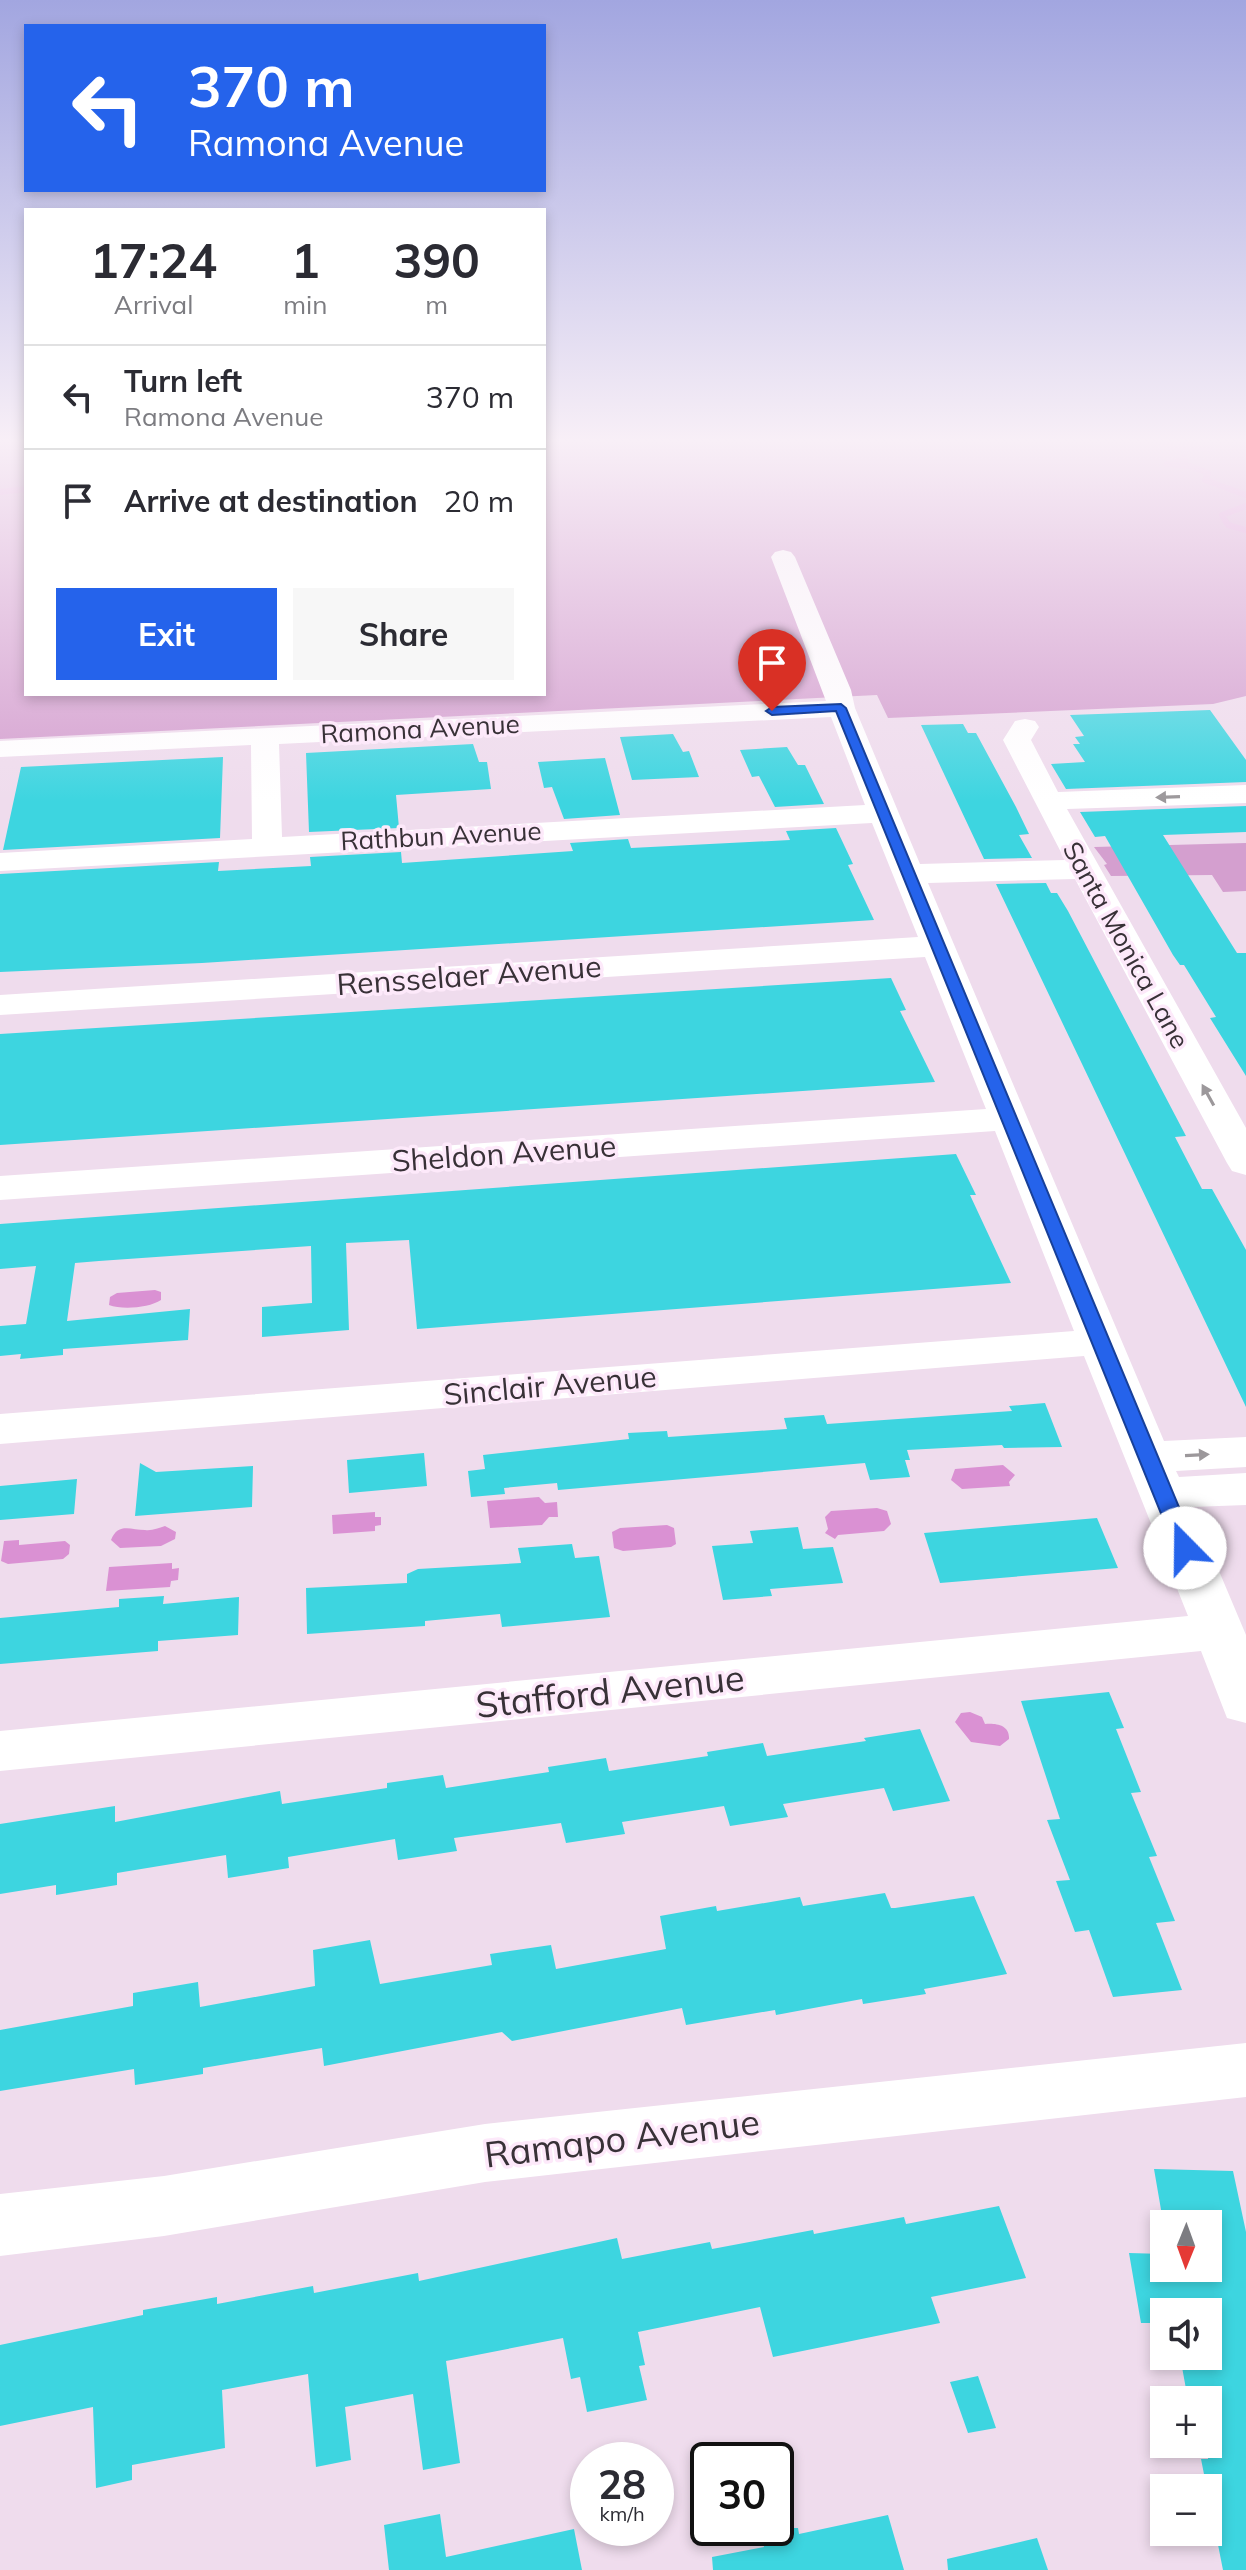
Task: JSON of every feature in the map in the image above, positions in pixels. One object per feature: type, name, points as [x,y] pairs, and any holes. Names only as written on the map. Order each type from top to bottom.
[{"type":"street","points":[[785,562],[839,692],[841,708],[883,813],[1219,1631],[1246,1704]]},
{"type":"street","name":"Ramona Avenue","points":[[0,749],[841,708]]},
{"type":"street","name":"Santa Monica Lane","points":[[1025,727],[1017,740],[1048,801],[1243,1152]]},
{"type":"street","points":[[265,737],[267,845]]},
{"type":"street","points":[[1048,801],[1246,794]]},
{"type":"street","name":"Rathbun Avenue","points":[[0,862],[883,813]]},
{"type":"street","points":[[905,867],[1080,862]]},
{"type":"street","name":"Rensselaer Avenue","points":[[0,1005],[938,946]]},
{"type":"street","name":"Sheldon Avenue","points":[[0,1188],[1009,1119]]},
{"type":"street","name":"Sinclair Avenue","points":[[0,1429],[1100,1342]]},
{"type":"street","points":[[1155,1475],[1246,1452]]},
{"type":"street","points":[[1155,1475],[1246,1489]]},
{"type":"street","name":"Stafford Avenue","points":[[0,1751],[1219,1631]]},
{"type":"street","name":"Ramapo Avenue","points":[[0,2225],[164,2206],[546,2146],[1246,2070]]},
{"type":"shaded area","points":[[0,562],[24,562],[24,696],[546,696],[546,562],[1246,562],[1246,696],[1213,704],[888,718],[877,695],[0,739]]},
{"type":"shaded area","points":[[1246,843],[1246,891],[1223,892],[1212,875],[1111,876],[1104,865],[1107,864],[1094,847]]},
{"type":"shaded area","points":[[161,1292],[161,1300],[150,1305],[128,1308],[109,1305],[110,1297],[117,1293]]},
{"type":"shaded area","points":[[1003,1465],[1015,1475],[1009,1482],[1010,1486],[962,1489],[951,1480],[955,1469]]},
{"type":"shaded area","points":[[539,1497],[545,1503],[557,1502],[558,1517],[549,1517],[542,1525],[490,1528],[487,1501]]},
{"type":"shaded area","points":[[877,1508],[887,1511],[891,1524],[884,1531],[838,1535],[835,1539],[825,1533],[828,1529],[825,1517],[831,1511]]},
{"type":"shaded area","points":[[375,1512],[375,1517],[381,1517],[381,1525],[375,1526],[375,1531],[333,1534],[332,1515]]},
{"type":"shaded area","points":[[667,1525],[674,1528],[676,1544],[671,1547],[623,1551],[614,1548],[612,1532],[620,1528]]},
{"type":"shaded area","points":[[165,1526],[176,1532],[175,1539],[161,1546],[120,1548],[111,1540],[121,1529],[150,1530]]},
{"type":"shaded area","points":[[19,1540],[19,1545],[65,1541],[70,1545],[69,1554],[63,1559],[8,1564],[1,1561],[4,1541]]},
{"type":"shaded area","points":[[172,1563],[172,1569],[179,1568],[178,1580],[171,1581],[170,1587],[106,1591],[109,1567]]},
{"type":"shaded area","points":[[970,1712],[982,1717],[985,1724],[1005,1728],[1009,1739],[1000,1746],[971,1742],[955,1722],[961,1713]]},
{"type":"building","points":[[1210,710],[1246,760],[1246,782],[1066,789],[1051,764],[1085,762],[1073,744],[1080,744],[1075,737],[1084,736],[1070,715]]},
{"type":"building","points":[[963,724],[968,733],[976,733],[1016,807],[1029,834],[1019,835],[1032,858],[984,859],[921,725]]},
{"type":"building","points":[[673,734],[683,752],[689,751],[699,777],[632,780],[620,737]]},
{"type":"building","points":[[473,744],[479,762],[487,762],[491,789],[396,795],[399,828],[309,832],[306,753]]},
{"type":"building","points":[[787,747],[798,765],[805,765],[824,804],[775,807],[759,776],[752,777],[740,750]]},
{"type":"building","points":[[223,757],[220,838],[3,850],[21,767]]},
{"type":"building","points":[[605,758],[620,815],[564,819],[552,787],[544,788],[538,762]]},
{"type":"building","points":[[1246,806],[1246,832],[1163,835],[1237,953],[1246,953],[1246,1076],[1210,1018],[1216,1017],[1184,965],[1180,965],[1173,955],[1105,836],[1095,837],[1080,812]]},
{"type":"building","points":[[836,828],[853,864],[848,865],[874,920],[202,963],[0,972],[0,874],[219,862],[218,871],[311,866],[310,857],[401,852],[402,863],[573,851],[570,843],[628,839],[631,848],[790,840],[786,831]]},
{"type":"building","points":[[1046,883],[1051,893],[1057,893],[1068,911],[1186,1136],[1175,1137],[1202,1189],[1212,1189],[1246,1250],[1246,1407],[996,884]]},
{"type":"building","points":[[891,978],[906,1010],[900,1011],[935,1082],[0,1145],[0,1034]]},
{"type":"building","points":[[956,1154],[976,1195],[970,1195],[1011,1283],[417,1329],[409,1240],[346,1243],[349,1330],[262,1337],[262,1307],[312,1303],[311,1246],[99,1261],[75,1263],[67,1321],[190,1309],[188,1340],[63,1349],[63,1355],[20,1359],[21,1354],[0,1356],[0,1326],[26,1324],[36,1266],[0,1269],[0,1224]]},
{"type":"building","points":[[1045,1403],[1062,1447],[1004,1448],[1002,1445],[907,1450],[910,1460],[905,1460],[910,1477],[870,1480],[865,1463],[558,1490],[557,1483],[504,1488],[505,1494],[471,1497],[468,1471],[485,1469],[483,1455],[629,1439],[628,1433],[667,1431],[668,1437],[787,1429],[784,1418],[824,1415],[827,1424],[1012,1411],[1009,1406]]},
{"type":"building","points":[[424,1453],[427,1486],[349,1493],[347,1460]]},
{"type":"building","points":[[140,1463],[156,1472],[253,1466],[252,1507],[135,1516]]},
{"type":"building","points":[[77,1479],[74,1514],[0,1520],[0,1486]]},
{"type":"building","points":[[1097,1518],[1118,1568],[940,1583],[924,1533]]},
{"type":"building","points":[[798,1527],[803,1549],[833,1547],[843,1583],[770,1589],[772,1596],[723,1600],[712,1546],[753,1543],[750,1531]]},
{"type":"building","points":[[572,1544],[575,1558],[599,1556],[610,1617],[502,1627],[500,1614],[425,1621],[425,1626],[307,1634],[306,1588],[407,1583],[407,1574],[418,1569],[521,1563],[518,1548]]},
{"type":"building","points":[[164,1596],[163,1604],[239,1597],[238,1635],[158,1641],[158,1651],[0,1664],[0,1618],[119,1607],[119,1599]]},
{"type":"building","points":[[1109,1692],[1124,1728],[1116,1729],[1141,1792],[1131,1793],[1157,1856],[1149,1857],[1175,1921],[1156,1923],[1182,1990],[1113,1997],[1089,1930],[1075,1932],[1056,1881],[1070,1880],[1047,1820],[1060,1819],[1021,1701]]},
{"type":"building","points":[[920,1729],[950,1801],[893,1811],[884,1788],[783,1804],[788,1817],[730,1826],[724,1806],[622,1822],[625,1834],[566,1843],[561,1823],[454,1838],[457,1851],[398,1860],[395,1839],[288,1857],[289,1868],[228,1878],[226,1855],[117,1873],[117,1885],[56,1895],[56,1885],[0,1894],[0,1824],[115,1806],[115,1822],[280,1791],[282,1804],[387,1788],[387,1783],[443,1775],[446,1788],[549,1772],[548,1767],[606,1758],[609,1771],[708,1756],[707,1752],[763,1743],[767,1756],[866,1741],[864,1738]]},
{"type":"building","points":[[885,1893],[891,1908],[974,1896],[1007,1974],[924,1989],[926,1994],[863,2004],[862,1999],[776,2015],[775,2010],[686,2025],[682,2008],[512,2041],[502,2032],[324,2066],[322,2048],[203,2068],[203,2074],[135,2085],[134,2069],[0,2091],[0,2030],[133,2006],[133,1993],[198,1982],[200,2007],[315,1986],[313,1950],[370,1940],[380,1984],[492,1965],[490,1954],[551,1945],[556,1969],[666,1949],[660,1916],[716,1906],[717,1911],[800,1897],[803,1906]]},
{"type":"building","points":[[1154,2169],[1233,2171],[1246,2232],[1246,2570],[1223,2570],[1218,2546],[1222,2546],[1222,2474],[1204,2474],[1201,2459],[1222,2458],[1222,2386],[1185,2386],[1183,2370],[1222,2370],[1222,2298],[1150,2298],[1150,2323],[1141,2323],[1129,2253],[1150,2254],[1150,2282],[1222,2282],[1222,2210],[1161,2210]]},
{"type":"building","points":[[999,2206],[1026,2278],[931,2297],[940,2323],[773,2357],[760,2307],[638,2332],[645,2365],[639,2366],[647,2400],[587,2412],[580,2377],[571,2379],[563,2338],[446,2361],[460,2463],[423,2470],[413,2394],[345,2407],[351,2460],[316,2467],[308,2374],[222,2390],[225,2448],[132,2465],[132,2480],[96,2488],[93,2407],[0,2426],[0,2345],[143,2315],[143,2310],[217,2297],[217,2304],[313,2286],[314,2293],[418,2273],[419,2281],[617,2238],[622,2259],[710,2242],[712,2249],[904,2217],[906,2224]]},
{"type":"building","points":[[978,2376],[996,2428],[968,2433],[950,2382]]},
{"type":"building","points":[[440,2514],[446,2557],[570,2530],[570,2546],[577,2546],[582,2570],[389,2570],[384,2525]]},
{"type":"building","points":[[888,2515],[904,2570],[713,2570],[712,2557],[764,2546],[794,2546],[794,2528],[798,2528],[799,2534]]},
{"type":"building","points":[[1037,2538],[1048,2570],[948,2570],[947,2559]]},
{"type":"route","points":[[772,711],[841,708],[1185,1548]]}]
